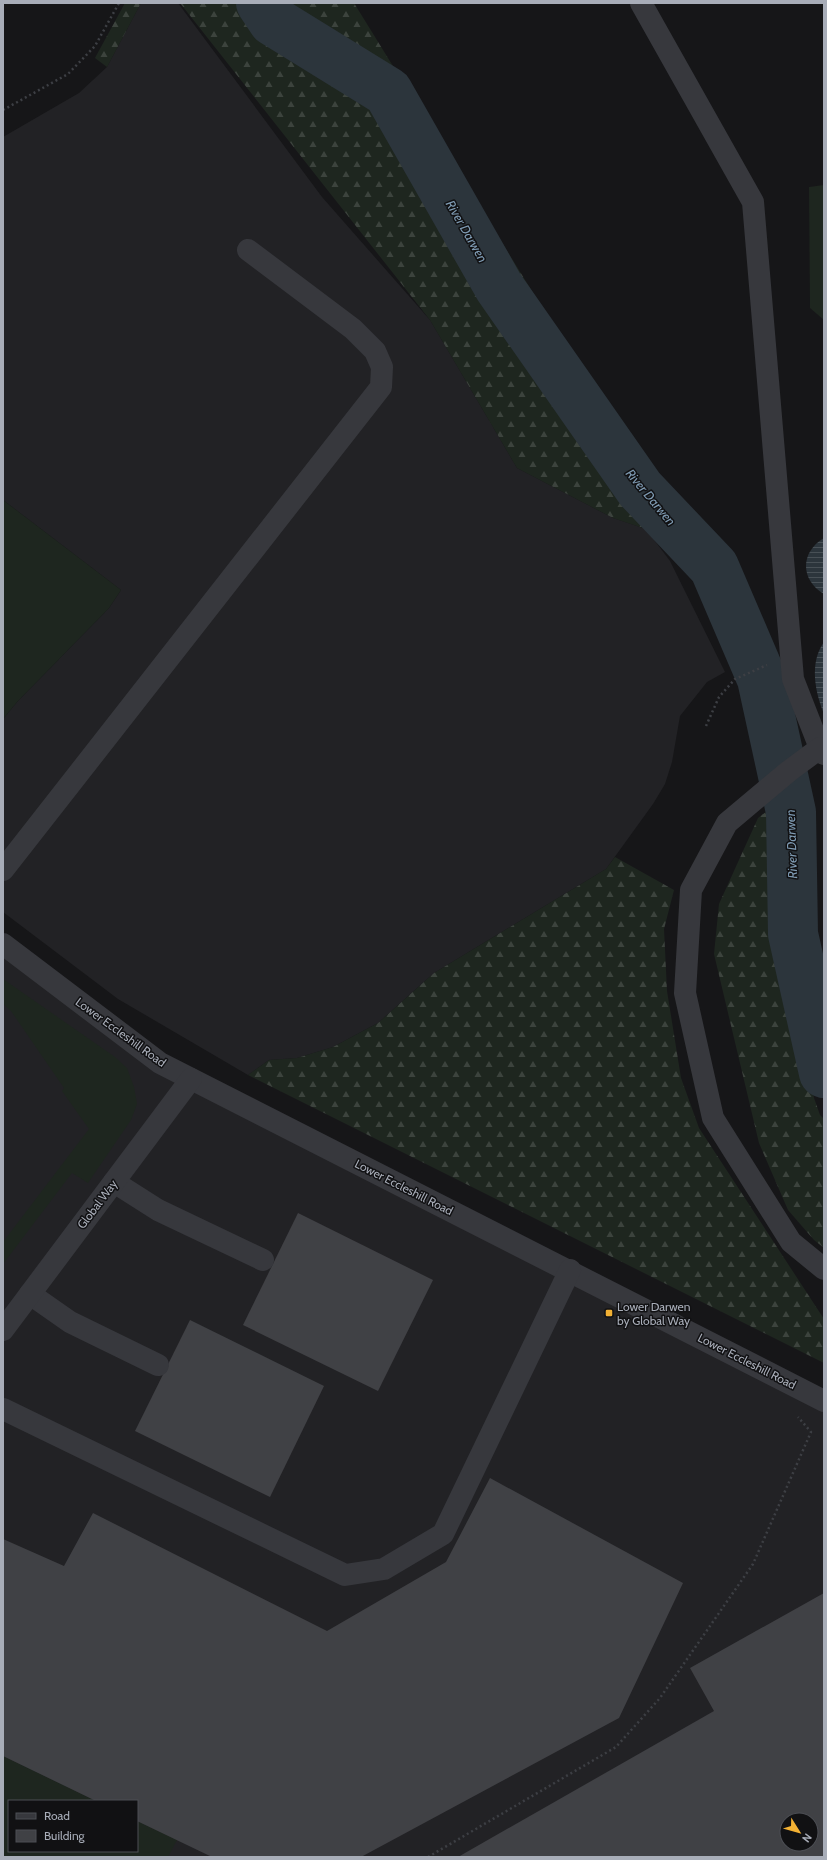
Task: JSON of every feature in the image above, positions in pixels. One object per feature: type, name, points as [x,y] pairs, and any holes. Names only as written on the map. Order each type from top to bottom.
[{"type":"street","points":[[641,3],[753,202],[793,679],[822,751],[789,771],[726,824],[691,890],[685,993],[713,1118],[791,1242],[824,1269]]},
{"type":"street","points":[[3,870],[381,387],[382,367],[375,351],[353,329],[248,250]]},
{"type":"street","name":"Lower Eccleshill Road","points":[[3,944],[160,1063],[570,1270],[817,1397]]},
{"type":"street","name":"Global Way","points":[[3,1330],[191,1079]]},
{"type":"street","points":[[114,1182],[158,1210],[263,1260]]},
{"type":"street","points":[[3,1409],[345,1575],[384,1570],[443,1534],[570,1270]]},
{"type":"street","points":[[30,1294],[70,1322],[158,1364]]},
{"type":"path","points":[[3,110],[68,74],[96,46],[119,3]]},
{"type":"path","points":[[706,726],[719,697],[739,677],[773,662]]},
{"type":"path","points":[[428,1857],[616,1747],[660,1698],[753,1564],[811,1432],[797,1418],[817,1397]]},
{"type":"shaded area","points":[[141,3],[178,3],[322,197],[430,320],[517,468],[613,518],[646,529],[670,561],[725,672],[707,682],[680,716],[672,762],[665,784],[653,804],[606,869],[434,973],[378,1023],[333,1047],[297,1058],[269,1060],[248,1075],[118,999],[3,912],[3,719],[17,702],[109,608],[121,590],[3,500],[3,137],[79,93],[107,67]]},
{"type":"shaded area","points":[[824,538],[824,594],[810,581],[806,566],[810,551]]},
{"type":"shaded area","points":[[824,642],[824,714],[816,687],[815,668],[819,650]]},
{"type":"shaded area","points":[[3,939],[191,1079],[824,1401],[824,1857],[3,1857]]},
{"type":"green space","points":[[125,3],[141,3],[107,67],[95,58]]},
{"type":"green space","points":[[180,3],[245,3],[262,28],[381,104],[646,529],[613,518],[517,468],[430,320]]},
{"type":"green space","points":[[274,3],[354,3],[606,411],[517,287],[395,86],[280,11]]},
{"type":"green space","points":[[824,185],[824,320],[810,308],[809,187]]},
{"type":"green space","points":[[3,500],[121,590],[109,608],[17,702],[3,719]]},
{"type":"green space","points":[[780,801],[781,934],[814,1098],[820,1115],[824,1119],[824,1248],[814,1240],[788,1210],[759,1143],[714,954],[719,904],[758,818]]},
{"type":"green space","points":[[615,857],[674,890],[664,929],[667,991],[681,1078],[699,1128],[824,1319],[824,1363],[248,1075],[269,1060],[297,1058],[333,1047],[378,1023],[434,973],[606,869]]},
{"type":"green space","points":[[3,979],[115,1057],[127,1068],[134,1087],[137,1104],[131,1120],[88,1183],[72,1173],[3,1264],[3,1242],[89,1129],[62,1091],[64,1088],[11,1011],[3,1004]]},
{"type":"green space","points":[[3,1756],[94,1800],[8,1800],[8,1852],[138,1852],[138,1821],[177,1840],[168,1857],[3,1857]]},
{"type":"building","points":[[298,1213],[433,1280],[378,1391],[243,1325]]},
{"type":"building","points":[[190,1320],[324,1386],[270,1497],[135,1431]]},
{"type":"building","points":[[490,1478],[683,1583],[619,1718],[361,1857],[212,1857],[138,1821],[138,1800],[94,1800],[3,1756],[3,1539],[64,1566],[93,1513],[327,1631],[446,1562]]},
{"type":"building","points":[[824,1593],[824,1857],[458,1857],[714,1711],[690,1668]]},
{"type":"waterway","name":"River Darwen","points":[[261,3],[273,21],[388,92],[499,287],[640,489],[714,567],[762,679],[791,812],[793,934],[824,1073]]},
{"type":"place","name":"Lower Darwen by Global Way","points":[[609,1313]]}]
